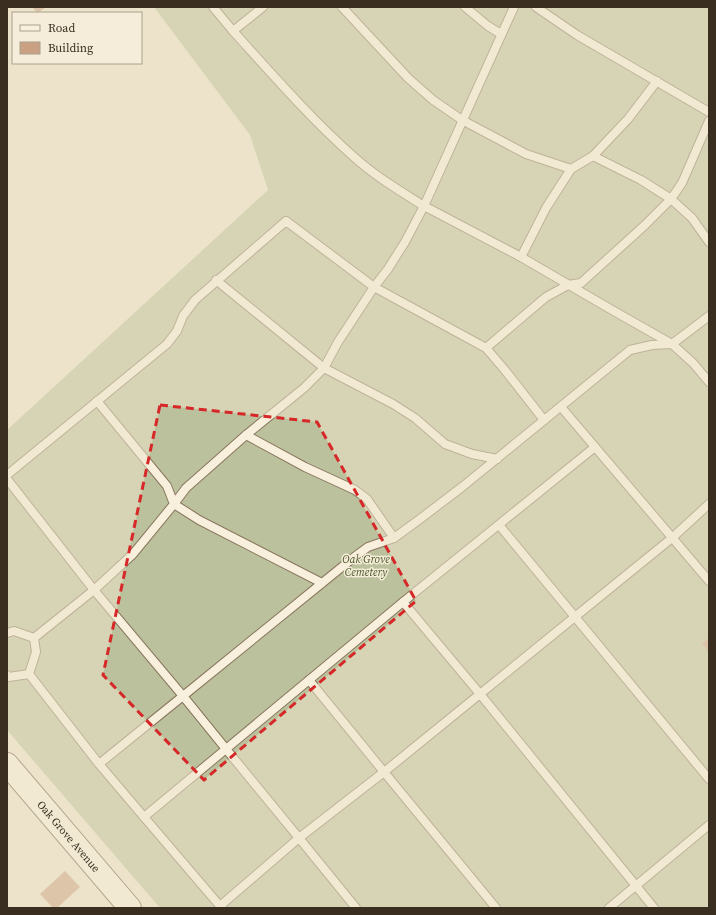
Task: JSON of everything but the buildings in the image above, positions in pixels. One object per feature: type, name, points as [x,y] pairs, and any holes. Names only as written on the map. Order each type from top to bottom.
[{"type":"street","name":"Oak Grove Avenue","points":[[7,764],[130,908]]},
{"type":"lane","points":[[213,7],[233,31],[309,113],[354,157],[388,183],[424,206],[521,257],[672,344],[693,363],[709,382]]},
{"type":"lane","points":[[233,31],[263,7]]},
{"type":"lane","points":[[342,7],[408,78],[433,100],[462,120],[526,154],[571,169]]},
{"type":"lane","points":[[465,7],[488,26],[501,34]]},
{"type":"lane","points":[[34,638],[94,590],[133,554],[186,488],[246,435],[304,388],[324,368],[338,342],[406,242],[424,206],[514,7]]},
{"type":"lane","points":[[536,7],[577,35],[709,112]]},
{"type":"lane","points":[[521,257],[546,208],[571,169],[593,156],[628,119],[657,81]]},
{"type":"lane","points":[[486,348],[546,297],[568,285],[581,283],[645,225],[671,199],[682,183],[709,121]]},
{"type":"lane","points":[[593,156],[641,180],[671,199],[692,218],[709,242]]},
{"type":"lane","points":[[7,475],[167,344],[177,331],[184,316],[195,300],[216,280],[286,221],[374,287],[486,348],[544,420]]},
{"type":"lane","points":[[216,280],[324,368],[393,404],[415,418],[445,444],[472,454],[497,459]]},
{"type":"lane","points":[[100,764],[368,547],[394,538],[420,520],[630,350],[652,345],[672,344],[709,316]]},
{"type":"lane","points":[[97,401],[167,486],[174,504],[200,520],[322,583]]},
{"type":"lane","points":[[561,407],[709,581]]},
{"type":"lane","points":[[246,435],[305,467],[355,490],[367,499],[394,538]]},
{"type":"lane","points":[[144,817],[403,602],[595,448]]},
{"type":"lane","points":[[7,479],[94,590],[183,696],[356,908]]},
{"type":"lane","points":[[29,674],[100,764],[221,907],[299,838],[384,772],[672,538],[709,504]]},
{"type":"lane","points":[[499,525],[709,779]]},
{"type":"lane","points":[[403,602],[654,908]]},
{"type":"lane","points":[[7,633],[14,631],[34,638]]},
{"type":"lane","points":[[29,674],[36,652],[34,638]]},
{"type":"lane","points":[[7,675],[9,677],[29,674]]},
{"type":"lane","points":[[309,680],[496,908]]},
{"type":"lane","points":[[609,908],[709,825]]},
{"type":"highlighted area","points":[[160,405],[317,422],[416,601],[204,780],[103,675]]},
{"type":"green space","name":"Oak Grove Cemetery","points":[[154,7],[709,7],[709,908],[160,908],[7,730],[7,430],[268,190],[250,135]]}]
